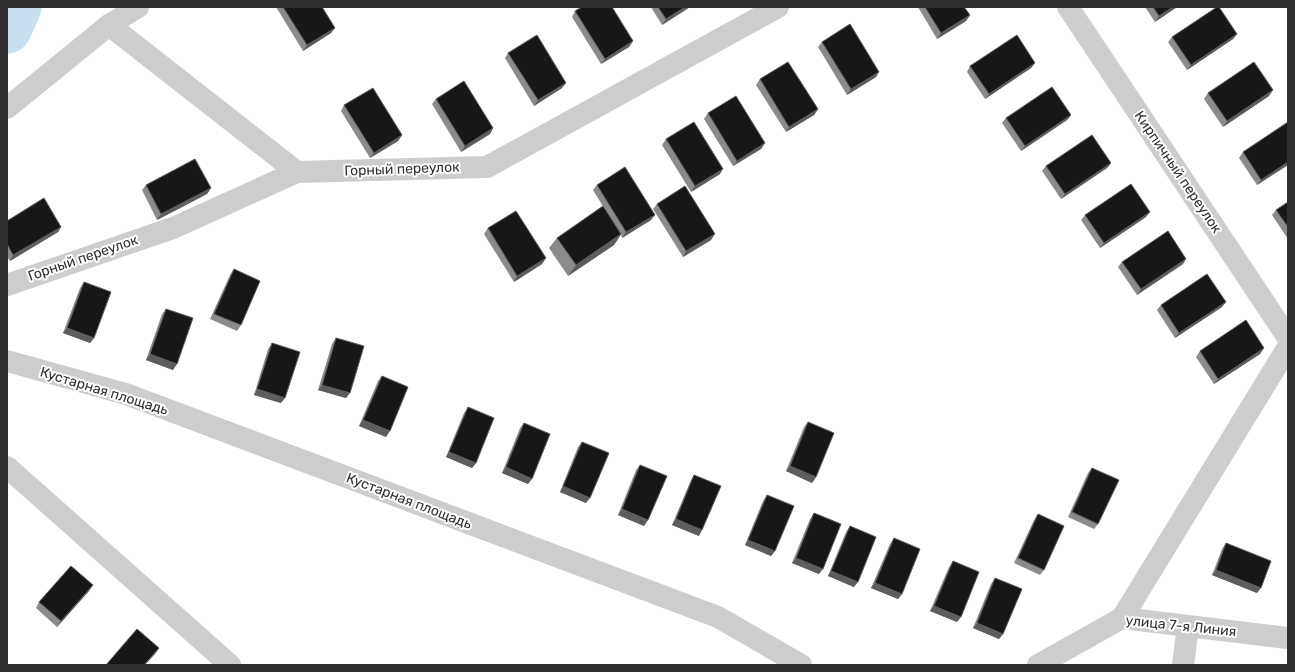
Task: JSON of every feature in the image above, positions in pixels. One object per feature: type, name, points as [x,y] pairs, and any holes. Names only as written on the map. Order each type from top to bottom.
[{"type":"street","points":[[7,108],[109,25],[138,7]]},
{"type":"street","name":"Горный переулок","points":[[7,285],[173,228],[297,172],[488,167],[778,7]]},
{"type":"street","name":"Кирпичный переулок","points":[[1068,7],[1288,338]]},
{"type":"street","points":[[109,25],[297,172]]},
{"type":"street","points":[[1122,618],[1288,347]]},
{"type":"street","name":"Кустарная площадь","points":[[7,361],[126,394],[718,617],[801,665]]},
{"type":"street","points":[[7,467],[230,665]]},
{"type":"street","name":"улица 7-я Линия","points":[[1038,665],[1122,618],[1288,638]]},
{"type":"street","points":[[1183,665],[1188,626]]},
{"type":"building","points":[[283,7],[322,7],[335,28],[307,45]]},
{"type":"building","points":[[582,7],[612,7],[633,41],[605,59],[575,11]]},
{"type":"building","points":[[658,7],[685,7],[666,19]]},
{"type":"building","points":[[925,7],[964,7],[970,15],[941,33]]},
{"type":"building","points":[[1153,7],[1173,7],[1159,16]]},
{"type":"building","points":[[1219,7],[1237,34],[1191,65],[1172,37]]},
{"type":"building","points":[[850,24],[879,72],[851,89],[822,42]]},
{"type":"building","points":[[537,35],[566,83],[538,100],[508,53]]},
{"type":"building","points":[[1017,35],[1035,63],[989,94],[970,66]]},
{"type":"building","points":[[788,62],[818,109],[789,127],[760,79]]},
{"type":"building","points":[[1254,62],[1273,90],[1227,121],[1208,93]]},
{"type":"building","points":[[464,81],[493,128],[465,146],[436,99]]},
{"type":"building","points":[[1052,87],[1071,115],[1025,146],[1006,118]]},
{"type":"building","points":[[373,88],[402,135],[374,153],[344,105]]},
{"type":"building","points":[[736,96],[765,143],[737,161],[708,113]]},
{"type":"building","points":[[694,122],[723,169],[695,186],[666,139]]},
{"type":"building","points":[[1288,122],[1288,162],[1261,180],[1243,152]]},
{"type":"building","points":[[1092,135],[1111,163],[1065,194],[1046,166]]},
{"type":"building","points":[[195,159],[211,188],[161,214],[146,185]]},
{"type":"building","points":[[625,167],[655,215],[626,232],[597,185]]},
{"type":"building","points":[[1131,184],[1150,212],[1104,243],[1085,215]]},
{"type":"building","points":[[685,186],[715,234],[686,251],[657,204]]},
{"type":"building","points":[[44,198],[61,227],[13,255],[7,244],[7,221]]},
{"type":"building","points":[[1288,202],[1288,227],[1276,210]]},
{"type":"building","points":[[603,206],[621,234],[576,265],[557,238]]},
{"type":"building","points":[[516,211],[546,258],[517,276],[488,228]]},
{"type":"building","points":[[1168,231],[1186,259],[1141,289],[1122,262]]},
{"type":"building","points":[[234,269],[260,281],[241,325],[214,314]]},
{"type":"building","points":[[1207,274],[1226,302],[1179,333],[1161,305]]},
{"type":"building","points":[[84,282],[111,292],[94,338],[67,328]]},
{"type":"building","points":[[166,309],[193,318],[177,364],[150,354]]},
{"type":"building","points":[[1246,320],[1264,348],[1218,379],[1200,351]]},
{"type":"building","points":[[336,338],[364,346],[350,393],[322,385]]},
{"type":"building","points":[[272,343],[300,352],[285,398],[257,389]]},
{"type":"building","points":[[382,376],[408,387],[390,431],[363,420]]},
{"type":"building","points":[[468,407],[494,418],[476,463],[449,452]]},
{"type":"building","points":[[808,422],[834,433],[816,477],[790,466]]},
{"type":"building","points":[[524,423],[550,434],[532,479],[506,467]]},
{"type":"building","points":[[582,442],[609,453],[590,498],[563,486]]},
{"type":"building","points":[[640,465],[667,476],[648,520],[622,509]]},
{"type":"building","points":[[1092,468],[1119,480],[1098,524],[1072,512]]},
{"type":"building","points":[[694,475],[721,486],[702,530],[676,519]]},
{"type":"building","points":[[767,495],[794,506],[775,551],[748,540]]},
{"type":"building","points":[[814,513],[841,524],[823,569],[796,558]]},
{"type":"building","points":[[1038,514],[1064,526],[1044,570],[1018,558]]},
{"type":"building","points":[[850,526],[876,537],[858,582],[831,571]]},
{"type":"building","points":[[894,538],[920,549],[902,594],[875,583]]},
{"type":"building","points":[[1226,543],[1271,561],[1261,588],[1216,570]]},
{"type":"building","points":[[953,561],[979,572],[961,617],[934,606]]},
{"type":"building","points":[[71,566],[93,585],[61,621],[39,602]]},
{"type":"building","points":[[995,578],[1022,589],[1003,634],[977,623]]},
{"type":"building","points":[[137,629],[159,648],[144,665],[106,665]]},
{"type":"waterway","points":[[7,29],[17,7]]}]
